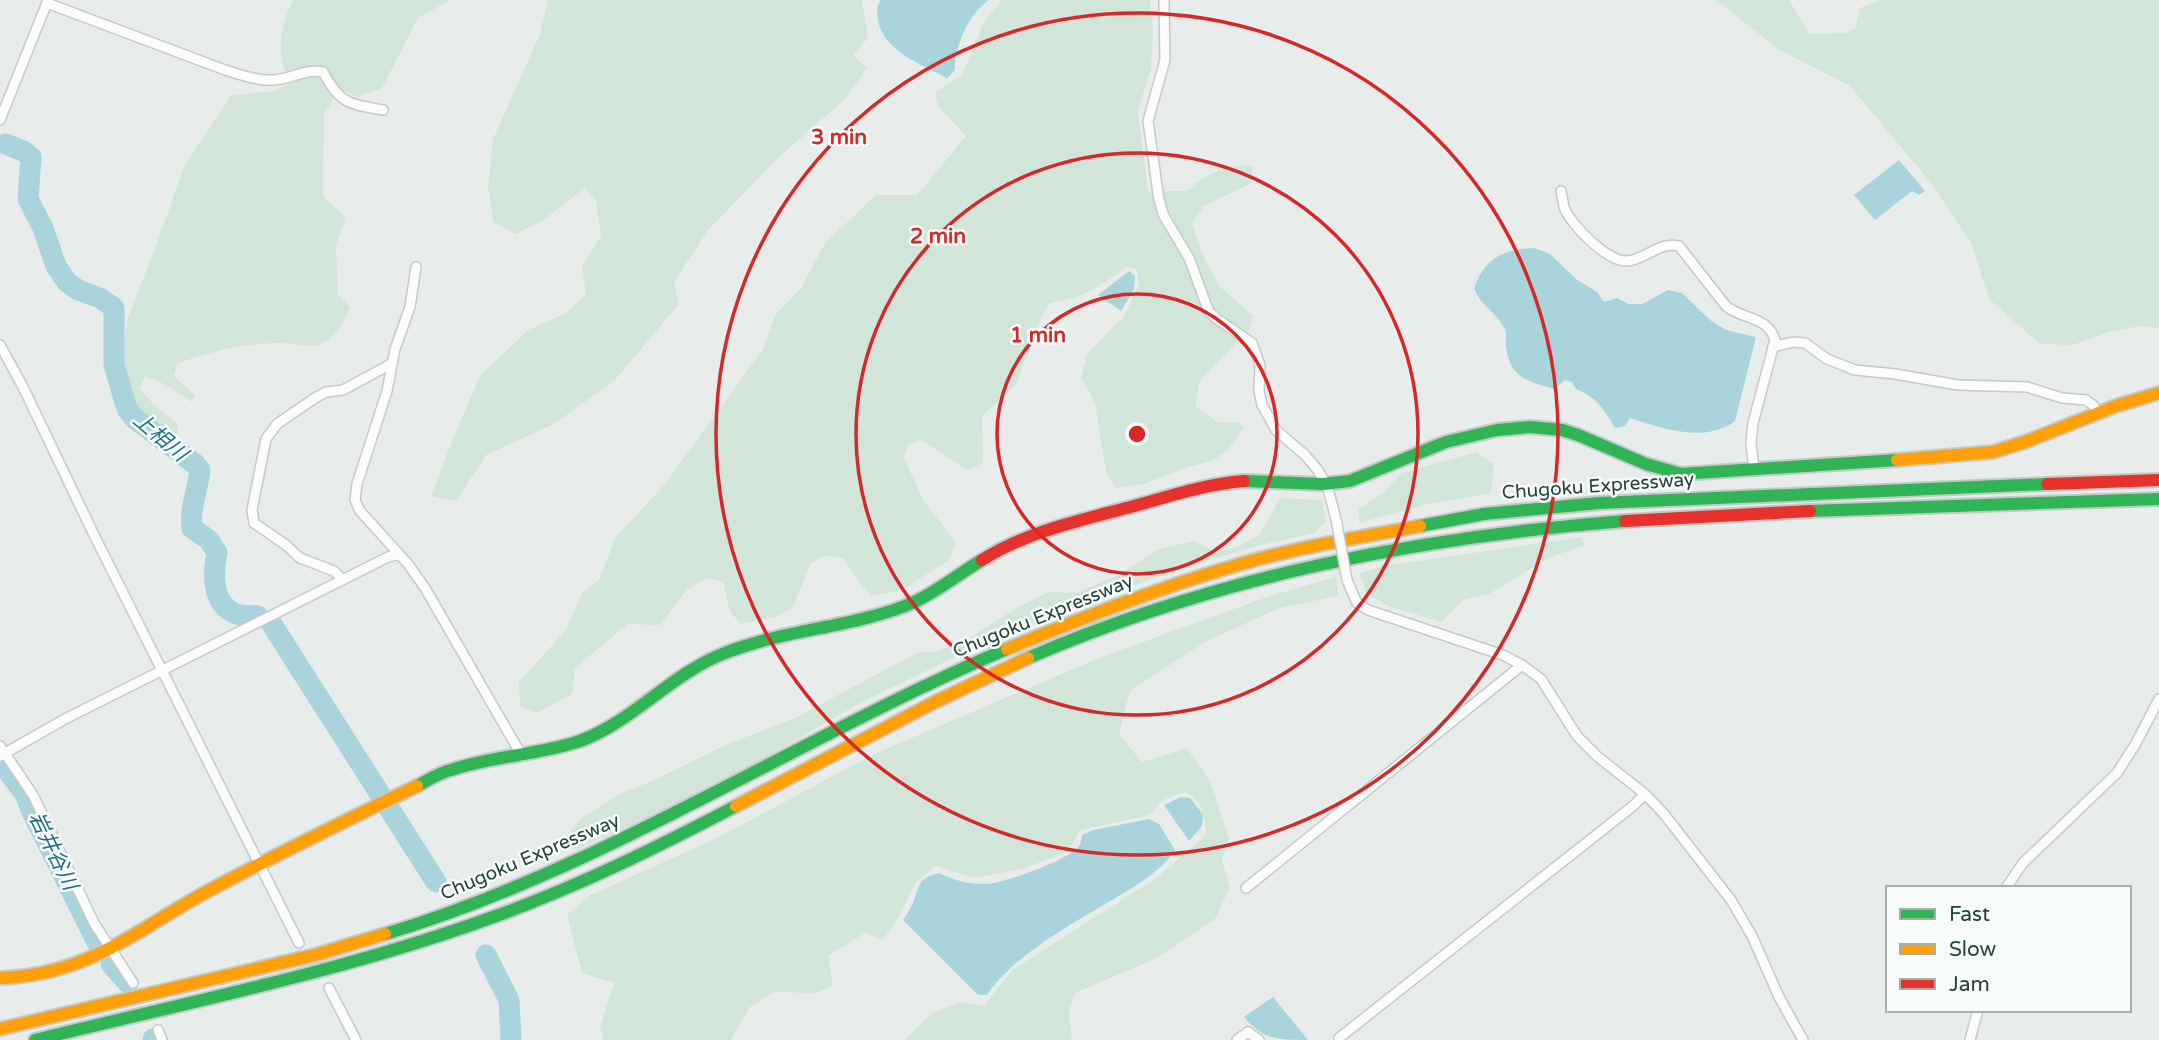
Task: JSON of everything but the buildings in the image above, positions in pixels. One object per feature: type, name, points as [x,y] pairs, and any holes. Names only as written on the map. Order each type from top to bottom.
[{"type":"main road","points":[[0,978],[50,975],[75,967],[198,897],[449,770],[479,762],[545,752],[576,743],[604,730],[667,685],[720,655],[745,645],[907,605],[937,590],[989,554],[1018,540],[1202,488],[1243,481],[1327,485],[1354,480],[1446,441],[1471,434],[1542,427],[1565,431],[1657,470],[1681,474],[1950,457],[1993,452],[2159,393]]},
{"type":"main road","name":"Chugoku Expressway","points":[[0,1029],[315,955],[435,919],[545,875],[672,816],[792,752],[988,657],[1080,618],[1164,587],[1248,562],[1379,532],[1484,514],[1599,503],[2159,480]]},
{"type":"main road","name":"Chugoku Expressway","points":[[35,1040],[328,970],[490,919],[649,849],[994,674],[1088,634],[1171,604],[1252,580],[1395,548],[1475,535],[1608,520],[2159,499]]},
{"type":"street","points":[[1164,0],[1165,60],[1148,121],[1159,200],[1164,216],[1182,243],[1209,312],[1247,338],[1257,352],[1261,365],[1259,391],[1268,417],[1276,430],[1305,455],[1327,485],[1347,580],[1357,603],[1368,610],[1503,655],[1541,680],[1577,736],[1598,757],[1645,794],[1664,814],[1731,900],[1752,936],[1779,997],[1803,1040]]},
{"type":"street","points":[[0,120],[48,1],[254,79],[276,80],[314,70],[323,72],[332,89],[348,103],[383,110]]},
{"type":"street","points":[[1561,191],[1564,207],[1569,215],[1601,251],[1611,258],[1626,261],[1639,258],[1662,246],[1679,246],[1726,306],[1736,314],[1768,325],[1775,340],[1753,424],[1751,443],[1754,470]]},
{"type":"street","points":[[416,267],[410,307],[391,364],[387,391],[357,484],[355,500],[360,511],[397,555],[408,564],[425,588],[522,756]]},
{"type":"street","points":[[1773,347],[1793,342],[1805,343],[1828,359],[1855,370],[1958,385],[2027,387],[2062,398],[2086,400],[2094,406],[2097,414]]},
{"type":"street","points":[[0,345],[299,943]]},
{"type":"street","points":[[343,580],[334,571],[300,558],[254,523],[253,510],[266,439],[277,424],[315,398],[342,390],[391,364]]},
{"type":"street","points":[[133,983],[94,923],[33,795],[2,751],[397,555]]},
{"type":"street","points":[[1246,888],[1522,665]]},
{"type":"street","points":[[2007,886],[2023,863],[2117,773],[2159,699]]},
{"type":"street","points":[[1339,1038],[1645,794]]},
{"type":"street","points":[[329,988],[356,1040]]},
{"type":"street","points":[[1970,1040],[1977,1012]]},
{"type":"street","points":[[158,1030],[162,1040]]},
{"type":"street","points":[[1237,1040],[1248,1032],[1259,1040]]},
{"type":"green space","points":[[293,0],[450,0],[418,18],[382,88],[357,97],[339,88],[324,115],[323,196],[346,218],[336,245],[338,295],[351,308],[345,319],[327,341],[315,346],[255,344],[177,364],[174,376],[195,395],[192,402],[166,385],[145,376],[140,388],[154,405],[178,424],[177,443],[133,408],[124,385],[122,352],[128,318],[184,166],[231,96],[272,91],[288,85],[282,62],[281,42],[284,23]]},
{"type":"green space","points":[[548,0],[862,0],[868,38],[853,55],[867,68],[845,99],[778,158],[708,230],[674,282],[679,304],[615,380],[554,424],[486,455],[456,501],[431,496],[480,376],[528,330],[566,313],[586,294],[582,266],[601,236],[596,201],[585,188],[542,221],[515,234],[493,221],[488,187],[493,139],[540,34]]},
{"type":"green space","points":[[1002,0],[1150,0],[1153,30],[1151,69],[1138,111],[1148,191],[1187,191],[1217,171],[1252,165],[1252,183],[1204,206],[1192,223],[1202,253],[1219,286],[1253,316],[1249,330],[1200,380],[1195,406],[1217,422],[1239,422],[1244,428],[1229,449],[1214,460],[1144,484],[1116,488],[1106,472],[1095,403],[1081,377],[1087,354],[1124,316],[1139,285],[1136,269],[1127,267],[1091,290],[1050,303],[1041,318],[1016,385],[982,416],[983,462],[968,471],[921,440],[908,445],[904,458],[923,500],[956,543],[949,560],[902,590],[873,596],[863,587],[843,558],[824,556],[810,564],[793,607],[777,617],[741,624],[730,612],[723,582],[706,578],[687,590],[660,625],[628,624],[575,668],[572,694],[537,713],[520,707],[519,682],[566,630],[582,593],[600,579],[615,538],[665,484],[763,349],[776,314],[801,288],[825,243],[876,195],[917,195],[966,136],[938,106],[935,92],[962,75],[984,22]]},
{"type":"green space","points":[[1716,0],[1789,0],[1810,34],[1844,33],[1855,29],[1860,8],[1880,0],[2159,0],[2159,328],[2140,326],[2109,332],[2073,345],[2040,344],[1989,299],[1972,245],[1931,183],[1850,86],[1781,51]]},
{"type":"green space","points":[[1476,452],[1494,464],[1491,493],[1424,505],[1359,523],[1359,509],[1383,493],[1401,473]]},
{"type":"green space","points":[[1280,498],[1322,500],[1326,521],[1315,533],[1195,564],[1074,607],[953,658],[860,703],[760,761],[660,812],[577,849],[566,846],[566,837],[579,820],[621,793],[650,782],[723,746],[795,718],[917,653],[937,651],[969,638],[1015,609],[1049,592],[1077,593],[1118,575],[1157,550],[1193,541],[1216,552],[1240,546],[1260,534]]},
{"type":"green space","points":[[1581,537],[1585,545],[1551,557],[1489,594],[1463,600],[1441,622],[1388,606],[1367,594],[1359,573],[1384,566]]},
{"type":"green space","points":[[1336,577],[1338,596],[1279,608],[1205,642],[1130,691],[1119,734],[1142,762],[1187,748],[1210,781],[1229,839],[1222,861],[1230,887],[1215,919],[1157,958],[1075,993],[1069,1010],[1072,1040],[905,1040],[932,1013],[960,1002],[984,1006],[1012,970],[1158,877],[1206,835],[1202,810],[1196,800],[1185,792],[1163,800],[1149,815],[1081,830],[1067,852],[1022,869],[974,878],[936,866],[916,882],[897,920],[883,940],[865,933],[828,956],[833,985],[817,993],[774,992],[750,1007],[731,1040],[603,1040],[600,1027],[614,983],[582,973],[567,915],[589,896],[717,838],[874,754],[1099,658],[1273,595]]},
{"type":"water","points":[[881,0],[989,0],[975,13],[964,31],[957,51],[955,70],[947,78],[905,56],[887,40],[878,20],[877,12]]},
{"type":"water","points":[[1899,160],[1925,191],[1919,195],[1912,191],[1875,220],[1854,195]]},
{"type":"water","points":[[1534,248],[1550,254],[1576,279],[1597,292],[1604,302],[1617,298],[1629,304],[1642,304],[1668,290],[1682,293],[1710,320],[1726,330],[1756,337],[1735,421],[1723,428],[1697,433],[1669,429],[1630,418],[1625,426],[1615,428],[1599,404],[1576,389],[1572,382],[1565,380],[1554,389],[1521,377],[1508,357],[1505,329],[1474,288],[1484,269],[1497,257],[1504,253]]},
{"type":"water","points":[[1129,271],[1135,276],[1134,289],[1121,311],[1098,295]]},
{"type":"water","points":[[1181,797],[1190,798],[1203,814],[1202,826],[1189,841],[1164,805]]},
{"type":"water","points":[[1149,819],[1159,824],[1175,850],[1169,858],[1138,884],[1061,930],[1027,954],[998,980],[987,995],[978,995],[903,920],[920,884],[931,875],[939,873],[956,880],[980,884],[1008,880],[1063,858],[1079,846],[1082,835],[1093,830]]},
{"type":"water","points":[[1273,997],[1308,1040],[1272,1037],[1251,1025],[1244,1017]]},
{"type":"waterway","name":"上相川","points":[[6,144],[31,157],[28,199],[43,228],[56,266],[67,282],[78,290],[100,298],[114,308],[114,365],[127,409],[134,418],[200,470],[192,528],[209,540],[217,553],[215,581],[219,599],[231,612],[258,616]]},
{"type":"waterway","name":"上相川","points":[[271,623],[436,882]]},
{"type":"waterway","name":"岩井谷川","points":[[0,767],[3,765],[25,794],[97,942]]},
{"type":"waterway","name":"上相川","points":[[486,955],[509,1000],[511,1040]]},
{"type":"waterway","name":"岩井谷川","points":[[111,964],[128,983]]},
{"type":"traffic: fast","points":[[1244,481],[1323,484],[1350,481],[1446,442],[1497,430],[1530,427],[1562,430],[1646,464],[1681,474],[1897,460]]},
{"type":"traffic: fast","points":[[1420,526],[1484,514],[1599,503],[2047,484]]},
{"type":"traffic: fast","points":[[1810,511],[2159,499]]},
{"type":"traffic: fast","points":[[1028,658],[1173,604],[1321,565],[1472,538],[1625,521]]},
{"type":"traffic: fast","points":[[417,786],[442,773],[467,765],[580,741],[618,722],[688,672],[725,653],[769,639],[861,619],[905,606],[935,591],[982,560]]},
{"type":"traffic: fast","points":[[385,934],[466,906],[545,874],[700,800],[929,684],[1007,649]]},
{"type":"traffic: fast","points":[[35,1040],[267,984],[439,936],[588,879],[736,806]]},
{"type":"traffic: slow","points":[[1897,460],[1993,452],[2116,406],[2159,393]]},
{"type":"traffic: slow","points":[[1007,649],[1126,602],[1217,571],[1290,551],[1420,526]]},
{"type":"traffic: slow","points":[[736,806],[935,702],[1028,658]]},
{"type":"traffic: slow","points":[[0,978],[31,975],[85,960],[234,877],[417,786]]},
{"type":"traffic: slow","points":[[0,1029],[315,955],[385,934]]},
{"type":"traffic: jam","points":[[2047,484],[2159,480]]},
{"type":"traffic: jam","points":[[982,560],[1018,541],[1056,527],[1188,491],[1244,481]]},
{"type":"traffic: jam","points":[[1625,521],[1810,511]]}]
